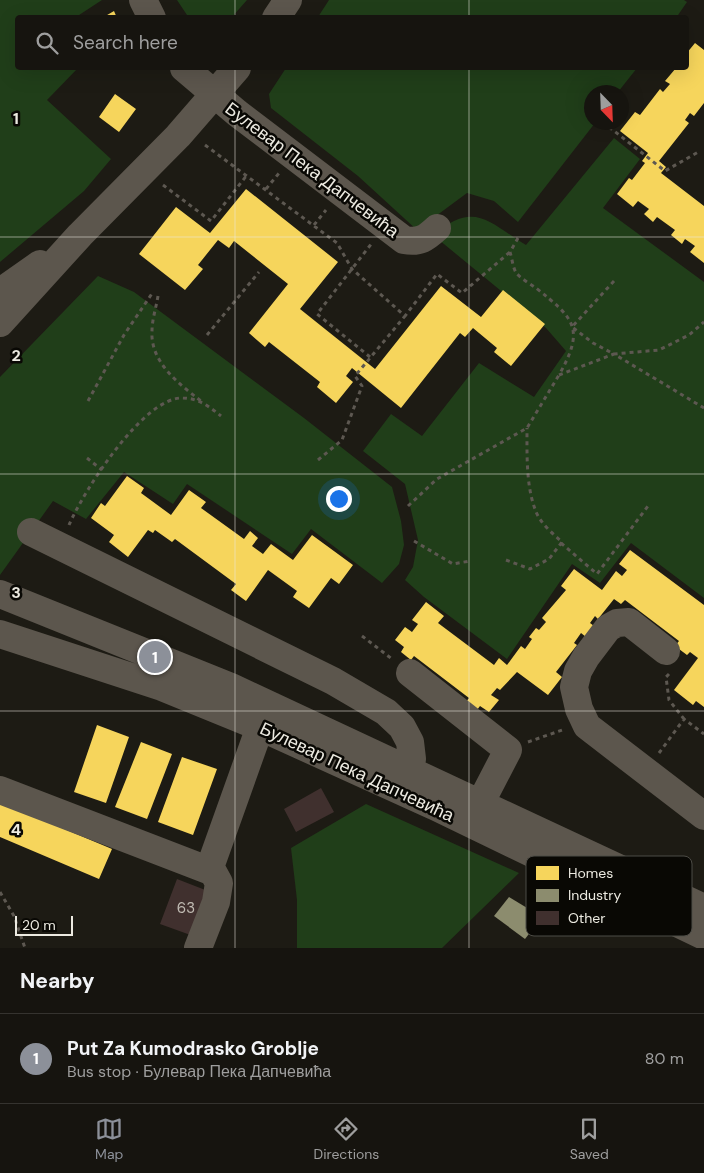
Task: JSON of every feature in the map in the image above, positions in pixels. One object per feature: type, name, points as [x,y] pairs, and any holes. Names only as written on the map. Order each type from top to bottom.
[{"type":"street","points":[[144,0],[151,15]]},
{"type":"street","points":[[278,15],[288,0]]},
{"type":"street","points":[[186,70],[214,94]]},
{"type":"street","name":"Булевар Пека Дапчевића","points":[[0,323],[80,235],[178,136],[234,70]]},
{"type":"street","name":"Булевар Пека Дапчевића","points":[[214,94],[395,233],[416,242],[425,239],[437,228]]},
{"type":"street","name":"Булевар Пека Дапчевића","points":[[0,292],[80,235]]},
{"type":"street","name":"Булевар Пека Дапчевића","points":[[31,532],[333,681],[386,712],[402,727],[410,742],[412,759],[408,769]]},
{"type":"street","name":"Булевар Пека Дапчевића","points":[[0,594],[231,687],[595,856]]},
{"type":"street","points":[[666,651],[629,622],[617,623],[608,628],[578,671],[574,687],[579,709],[587,726],[704,816]]},
{"type":"street","name":"Булевар Пека Дапчевића","points":[[0,634],[162,687],[260,728],[434,806],[538,856]]},
{"type":"street","points":[[410,674],[508,750],[481,802]]},
{"type":"street","points":[[208,870],[260,728]]},
{"type":"street","points":[[0,790],[208,870],[219,883],[216,902],[198,948]]},
{"type":"street","name":"Булевар Пека Дапчевића","points":[[692,902],[704,908]]},
{"type":"street","name":"Булевар Пека Дапчевића","points":[[692,930],[704,936]]},
{"type":"path","points":[[613,130],[665,171],[700,151]]},
{"type":"path","points":[[205,145],[337,243],[352,269],[406,316]]},
{"type":"path","points":[[163,185],[211,222],[247,175]]},
{"type":"path","points":[[266,189],[270,184]]},
{"type":"path","points":[[370,357],[317,314],[352,269],[395,233]]},
{"type":"path","points":[[318,460],[342,440],[362,386],[355,376],[406,316],[437,274],[462,294],[510,252],[518,238]]},
{"type":"path","points":[[408,506],[437,479],[527,428],[559,375],[574,344],[572,327],[568,317],[557,305],[516,273],[510,252]]},
{"type":"path","points":[[207,335],[259,272]]},
{"type":"path","points":[[572,327],[614,281]]},
{"type":"path","points":[[88,401],[124,335],[152,292]]},
{"type":"path","points":[[158,296],[152,332],[155,354],[177,382],[221,416]]},
{"type":"path","points":[[559,375],[614,354],[659,350],[689,335],[704,322]]},
{"type":"path","points":[[572,327],[593,343],[704,408]]},
{"type":"path","points":[[61,546],[76,508],[102,470],[144,416],[162,403],[183,398],[204,403]]},
{"type":"path","points":[[527,428],[529,478],[535,510],[548,529],[597,574],[648,506]]},
{"type":"path","points":[[87,458],[102,470]]},
{"type":"path","points":[[414,541],[453,564],[470,561]]},
{"type":"path","points":[[506,560],[530,570],[549,559],[561,542]]},
{"type":"path","points":[[362,636],[410,674]]},
{"type":"path","points":[[666,651],[680,660],[666,677],[669,700],[684,719],[704,734]]},
{"type":"path","points":[[645,772],[684,719]]},
{"type":"path","points":[[508,750],[557,732]]},
{"type":"path","points":[[0,892],[14,916],[25,948]]},
{"type":"green space","points":[[0,0],[102,0],[79,15],[15,15],[15,70],[76,70],[47,100],[111,159],[84,191],[0,262]]},
{"type":"green space","points":[[177,0],[247,0],[234,15],[187,15]]},
{"type":"green space","points":[[329,0],[684,0],[687,2],[678,15],[319,15]]},
{"type":"green space","points":[[285,70],[635,70],[624,85],[584,85],[584,130],[590,130],[518,222],[494,201],[467,193],[417,230],[358,176],[271,108],[269,94]]},
{"type":"green space","points":[[614,138],[640,159],[603,208],[704,282],[704,598],[631,543],[600,583],[572,564],[507,659],[424,597],[405,580],[413,567],[418,540],[405,484],[363,451],[391,414],[422,436],[479,363],[534,397],[566,351],[546,328],[433,235],[447,224],[460,219],[481,218],[491,222],[526,245]]},
{"type":"green space","points":[[98,276],[134,292],[304,418],[392,487],[401,521],[404,545],[399,564],[382,583],[311,529],[292,554],[187,484],[173,504],[124,472],[86,519],[53,501],[0,575],[0,377]]},
{"type":"green space","points":[[366,804],[519,873],[442,948],[297,948],[297,900],[291,848]]},
{"type":"building: Homes","points":[[114,11],[116,15],[107,15]]},
{"type":"building: Homes","points":[[695,43],[704,50],[704,103],[694,116],[690,113],[685,120],[689,123],[659,161],[666,167],[661,173],[704,206],[704,263],[690,252],[695,246],[685,239],[682,244],[671,235],[675,230],[657,217],[653,222],[644,214],[649,209],[638,201],[633,207],[617,194],[629,178],[632,180],[645,163],[642,161],[648,153],[620,131],[629,130],[629,120],[635,112],[640,115],[660,89],[663,92],[670,84],[665,81],[674,70],[689,70],[689,50]]},
{"type":"building: Homes","points":[[115,94],[136,109],[119,132],[99,117]]},
{"type":"building: Homes","points":[[246,189],[338,262],[300,309],[375,369],[441,286],[481,317],[503,290],[545,324],[511,366],[494,352],[497,348],[473,328],[465,337],[460,333],[401,408],[352,368],[346,376],[353,382],[336,403],[317,387],[320,382],[269,342],[265,347],[249,333],[288,284],[234,241],[229,248],[218,240],[198,265],[203,269],[185,290],[139,254],[176,207],[210,233]]},
{"type":"building: Homes","points":[[127,476],[144,488],[141,493],[171,515],[189,490],[206,502],[201,508],[244,539],[250,531],[258,538],[252,546],[263,554],[271,544],[293,560],[312,535],[353,565],[339,584],[331,578],[309,608],[293,597],[297,591],[268,570],[246,601],[231,590],[236,584],[175,539],[172,542],[155,530],[153,533],[148,530],[128,557],[109,542],[114,535],[91,518],[101,503],[105,506]]},
{"type":"building: Homes","points":[[630,550],[704,605],[704,707],[696,701],[693,705],[674,690],[698,658],[690,652],[687,655],[675,646],[679,641],[625,600],[621,604],[614,599],[598,619],[595,616],[590,623],[594,626],[586,637],[581,633],[574,643],[577,645],[556,672],[562,677],[548,695],[517,672],[500,690],[497,688],[491,695],[499,700],[489,712],[480,706],[477,710],[466,702],[469,698],[414,656],[411,660],[401,652],[404,647],[395,640],[405,627],[412,632],[418,624],[412,620],[426,602],[444,616],[438,623],[494,665],[499,658],[507,665],[521,646],[525,649],[532,639],[529,637],[536,628],[539,630],[546,622],[542,618],[566,590],[561,586],[574,569],[602,590],[616,571],[622,576],[627,570],[619,564]]},
{"type":"building: Homes","points":[[97,725],[129,737],[106,803],[74,792]]},
{"type":"building: Homes","points":[[141,742],[172,754],[147,819],[115,807]]},
{"type":"building: Homes","points":[[182,757],[217,769],[193,835],[158,822]]},
{"type":"building: Homes","points":[[0,802],[112,849],[99,879],[0,837]]},
{"type":"building: Industry","points":[[509,897],[526,907],[527,936],[525,939],[494,916]]},
{"type":"building: Other","points":[[321,788],[334,812],[296,832],[284,809]]},
{"type":"building: Other","points":[[177,879],[213,893],[196,937],[160,924]]},
{"type":"place","name":"Put Za Kumodrasko Groblje","points":[[155,657]]}]
